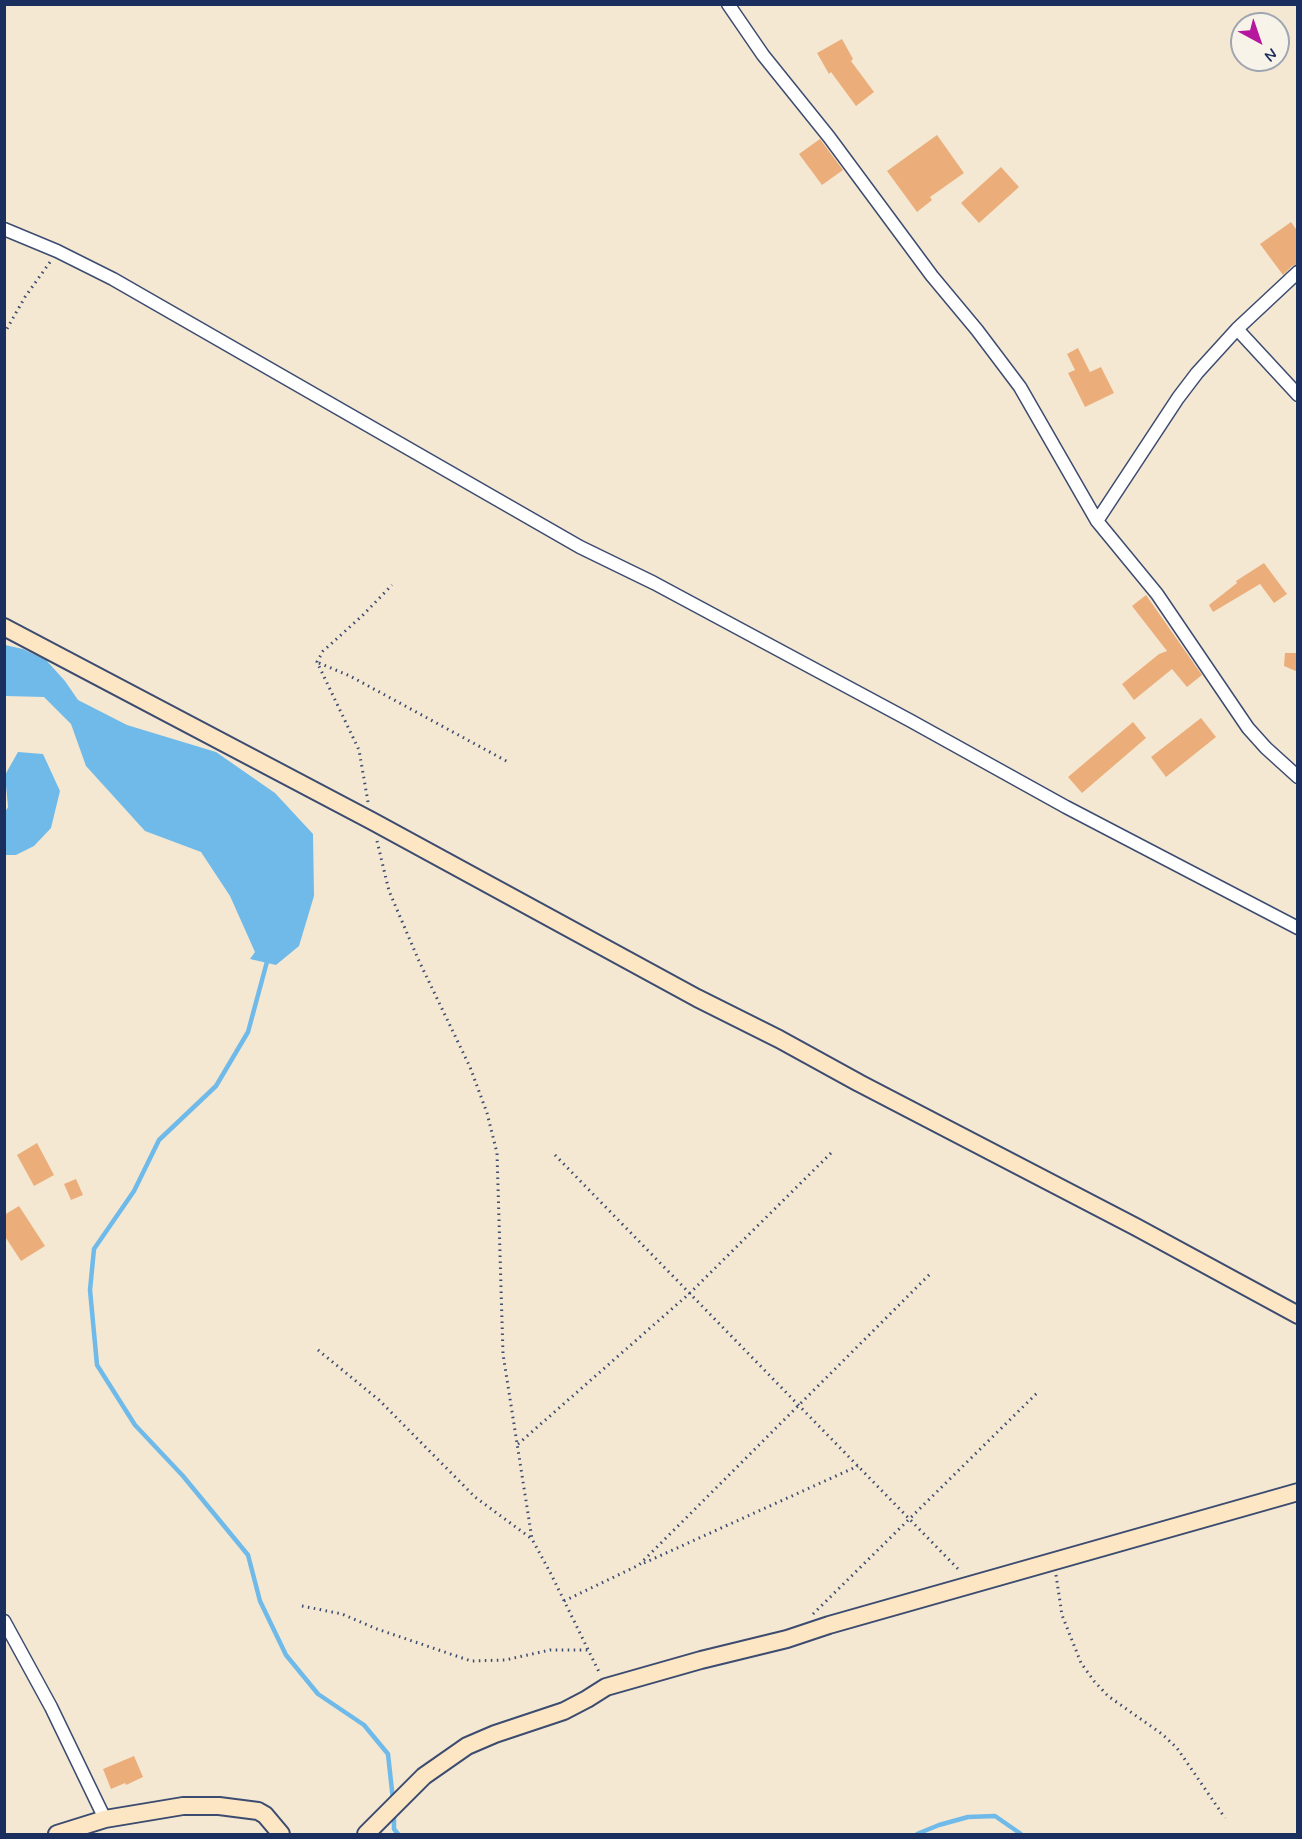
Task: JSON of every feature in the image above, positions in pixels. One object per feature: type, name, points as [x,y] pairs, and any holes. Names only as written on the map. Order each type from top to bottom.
[{"type":"street","points":[[728,4],[763,56],[829,137],[932,276],[1020,387],[1097,521],[1157,594],[1248,728],[1298,777]]},
{"type":"street","points":[[4,229],[57,251],[113,279],[580,547],[654,583],[1066,807],[1298,928]]},
{"type":"street","points":[[1097,521],[1197,373],[1237,329],[1298,273]]},
{"type":"street","points":[[1237,329],[1298,395]]},
{"type":"street","points":[[4,627],[1298,1315]]},
{"type":"street","points":[[366,1834],[424,1776],[467,1746],[564,1711],[606,1687],[701,1660],[788,1639],[829,1625],[1298,1492]]},
{"type":"street","points":[[4,1622],[51,1707],[105,1819]]},
{"type":"street","points":[[57,1834],[105,1819],[183,1806],[219,1806],[258,1811],[265,1815],[281,1834]]},
{"type":"path","points":[[4,334],[25,297],[57,251]]},
{"type":"path","points":[[317,662],[323,651],[392,585]]},
{"type":"path","points":[[317,662],[350,676],[510,763]]},
{"type":"path","points":[[317,662],[359,750],[372,821],[389,891],[419,961],[470,1067],[487,1113],[497,1153],[503,1354],[532,1539],[606,1687]]},
{"type":"path","points":[[518,1444],[690,1293],[831,1153]]},
{"type":"path","points":[[555,1155],[973,1584]]},
{"type":"path","points":[[637,1567],[932,1272]]},
{"type":"path","points":[[318,1350],[379,1400],[475,1497],[532,1539]]},
{"type":"path","points":[[812,1615],[1038,1392]]},
{"type":"path","points":[[564,1601],[858,1466]]},
{"type":"path","points":[[1054,1561],[1062,1615],[1081,1663],[1108,1696],[1162,1734],[1177,1748],[1225,1818]]},
{"type":"path","points":[[302,1605],[342,1614],[377,1629],[471,1661],[505,1660],[550,1650],[588,1650]]},
{"type":"water","points":[[5,645],[23,649],[46,660],[78,700],[127,725],[216,752],[275,793],[313,834],[314,896],[299,946],[276,965],[250,959],[255,952],[230,896],[201,852],[145,831],[86,766],[71,724],[44,697],[5,696]]},
{"type":"water","points":[[18,752],[43,754],[60,791],[51,828],[34,846],[16,855],[5,855],[5,812],[8,807],[5,775]]},
{"type":"building","points":[[842,39],[853,59],[851,61],[874,92],[856,106],[831,72],[829,74],[817,53]]},
{"type":"building","points":[[937,135],[964,173],[930,197],[932,200],[917,212],[887,171]]},
{"type":"building","points":[[820,139],[843,170],[822,185],[799,154]]},
{"type":"building","points":[[1001,167],[1019,187],[979,223],[961,203]]},
{"type":"building","points":[[1291,222],[1298,232],[1298,264],[1292,266],[1283,275],[1260,244]]},
{"type":"building","points":[[1078,348],[1090,372],[1101,367],[1114,393],[1085,407],[1068,373],[1075,370],[1067,354]]},
{"type":"building","points":[[1264,563],[1287,594],[1274,603],[1260,584],[1213,612],[1209,605],[1237,583],[1236,581]]},
{"type":"building","points":[[1146,595],[1202,675],[1187,687],[1172,669],[1134,700],[1122,684],[1159,654],[1167,651],[1132,606]]},
{"type":"building","points":[[1285,653],[1298,653],[1298,672],[1284,666]]},
{"type":"building","points":[[1201,718],[1216,737],[1166,777],[1151,757]]},
{"type":"building","points":[[1133,722],[1146,738],[1082,793],[1068,777]]},
{"type":"building","points":[[37,1143],[54,1175],[34,1186],[17,1155]]},
{"type":"building","points":[[76,1179],[83,1195],[71,1200],[64,1184]]},
{"type":"building","points":[[19,1206],[45,1246],[21,1261],[4,1235],[4,1215]]},
{"type":"building","points":[[134,1756],[143,1777],[111,1789],[103,1769]]},
{"type":"waterway","points":[[268,958],[248,1032],[216,1086],[159,1140],[134,1191],[94,1249],[90,1290],[97,1365],[135,1425],[183,1476],[248,1555],[260,1601],[286,1655],[318,1694],[364,1725],[388,1754],[393,1800]]},
{"type":"waterway","points":[[394,1815],[394,1829],[398,1834]]},
{"type":"waterway","points":[[917,1834],[968,1817],[995,1816],[1021,1834]]}]
